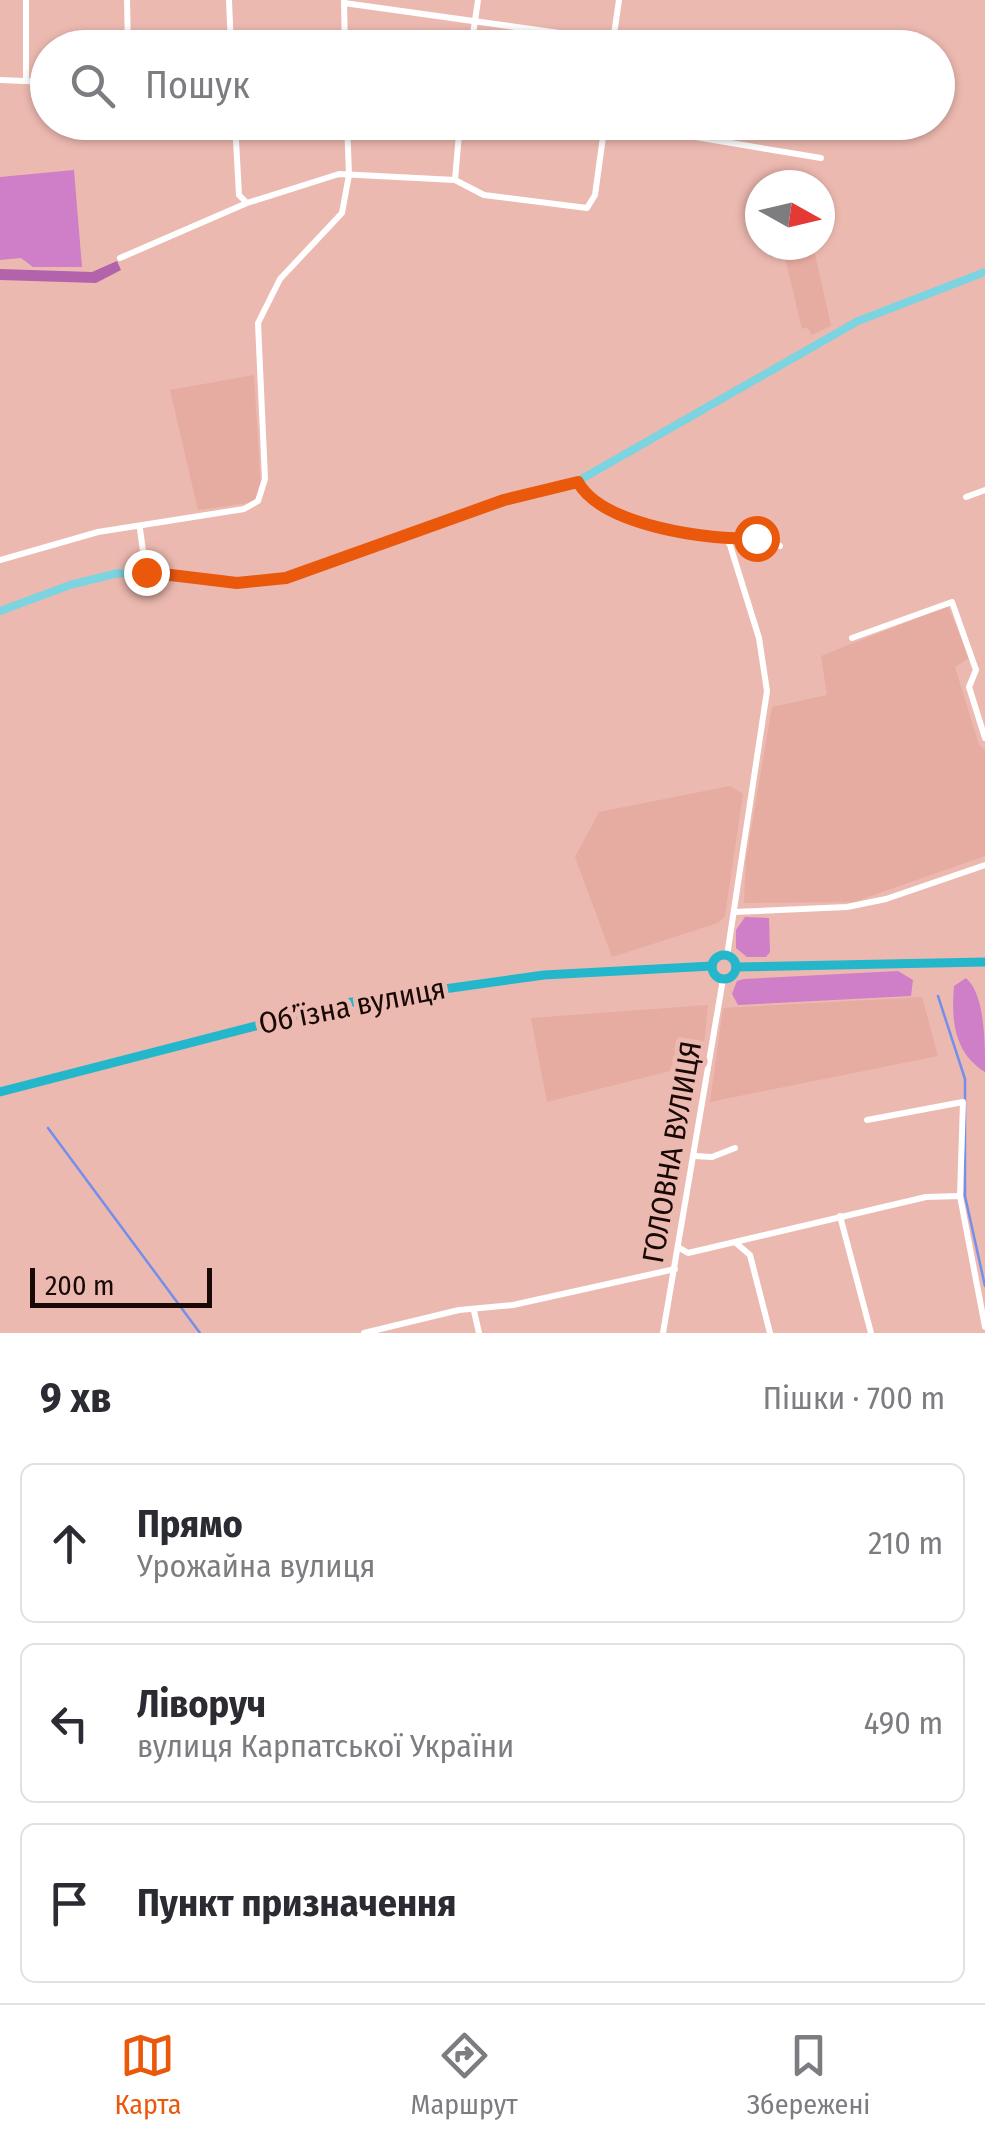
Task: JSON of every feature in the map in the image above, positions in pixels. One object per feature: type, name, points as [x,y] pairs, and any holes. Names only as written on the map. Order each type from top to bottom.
[{"type":"highway","points":[[736,967],[733,974],[723,979],[716,976],[712,966],[716,959],[726,956],[736,967],[985,962]]},
{"type":"highway","name":"Обʼїзна вулиця","points":[[0,1092],[346,1003],[544,975],[712,966]]},
{"type":"main road","points":[[0,610],[92,578],[146,572],[237,583],[286,578],[504,500],[582,480],[858,321],[985,272]]},
{"type":"street","points":[[26,0],[26,80]]},
{"type":"street","points":[[127,0],[128,30]]},
{"type":"street","points":[[230,0],[231,30]]},
{"type":"street","points":[[474,30],[478,0]]},
{"type":"street","points":[[614,30],[618,0]]},
{"type":"street","points":[[345,30],[344,1],[531,30]]},
{"type":"street","points":[[0,80],[30,80]]},
{"type":"street","points":[[236,140],[239,194],[247,202]]},
{"type":"street","points":[[0,560],[98,532],[140,529],[244,509],[262,496],[265,467],[258,345],[261,312],[280,279],[336,222],[346,202],[348,140]]},
{"type":"street","points":[[455,180],[458,140]]},
{"type":"street","points":[[120,258],[230,214],[247,202],[331,176],[455,180],[484,194],[587,208],[595,195],[602,140]]},
{"type":"street","points":[[712,140],[820,158]]},
{"type":"street","points":[[582,480],[603,504],[642,523],[780,546]]},
{"type":"street","points":[[966,497],[985,490]]},
{"type":"street","points":[[140,529],[146,572]]},
{"type":"street","points":[[725,536],[766,674],[726,956]]},
{"type":"street","points":[[852,638],[952,602],[976,670],[969,687],[985,738]]},
{"type":"street","points":[[734,912],[847,908],[985,865]]},
{"type":"street","name":"ГОЛОВНА ВУЛИЦЯ","points":[[663,1333],[723,979]]},
{"type":"street","points":[[867,1120],[963,1102],[960,1196],[982,1290],[985,1328]]},
{"type":"street","points":[[695,1156],[712,1157],[734,1148]]},
{"type":"street","points":[[678,1247],[688,1253],[926,1197],[960,1196]]},
{"type":"street","points":[[840,1216],[870,1333]]},
{"type":"street","points":[[735,1243],[750,1255],[770,1333]]},
{"type":"street","points":[[364,1333],[459,1310],[675,1269]]},
{"type":"street","points":[[474,1310],[479,1333]]},
{"type":"shaded area","points":[[74,170],[82,267],[33,267],[21,258],[0,260],[0,177]]},
{"type":"shaded area","points":[[786,260],[816,260],[831,326],[812,335],[807,327],[802,329]]},
{"type":"shaded area","points":[[117,261],[121,270],[96,283],[0,280],[0,269],[92,272]]},
{"type":"shaded area","points":[[254,375],[261,492],[255,502],[198,510],[170,390]]},
{"type":"shaded area","points":[[948,606],[969,658],[955,667],[979,745],[985,750],[985,856],[854,902],[744,903],[746,859],[772,707],[827,695],[821,656]]},
{"type":"shaded area","points":[[730,786],[743,794],[725,916],[718,923],[612,957],[575,857],[599,812]]},
{"type":"shaded area","points":[[745,917],[769,918],[770,952],[766,957],[747,957],[736,948],[736,930]]},
{"type":"shaded area","points":[[898,971],[913,980],[911,996],[738,1005],[732,994],[737,981],[744,979]]},
{"type":"shaded area","points":[[966,978],[980,1007],[985,1072],[967,1055],[954,1023],[954,986]]},
{"type":"shaded area","points":[[922,997],[938,1056],[710,1102],[723,1008]]},
{"type":"shaded area","points":[[708,1005],[702,1063],[547,1102],[531,1018]]},
{"type":"waterway","points":[[938,996],[965,1079],[965,1196],[985,1286]]},
{"type":"waterway","points":[[48,1128],[200,1333]]},
{"type":"route","points":[[146,572],[237,583],[286,578],[504,500],[578,482],[603,504],[642,523],[670,530],[756,538]]}]
